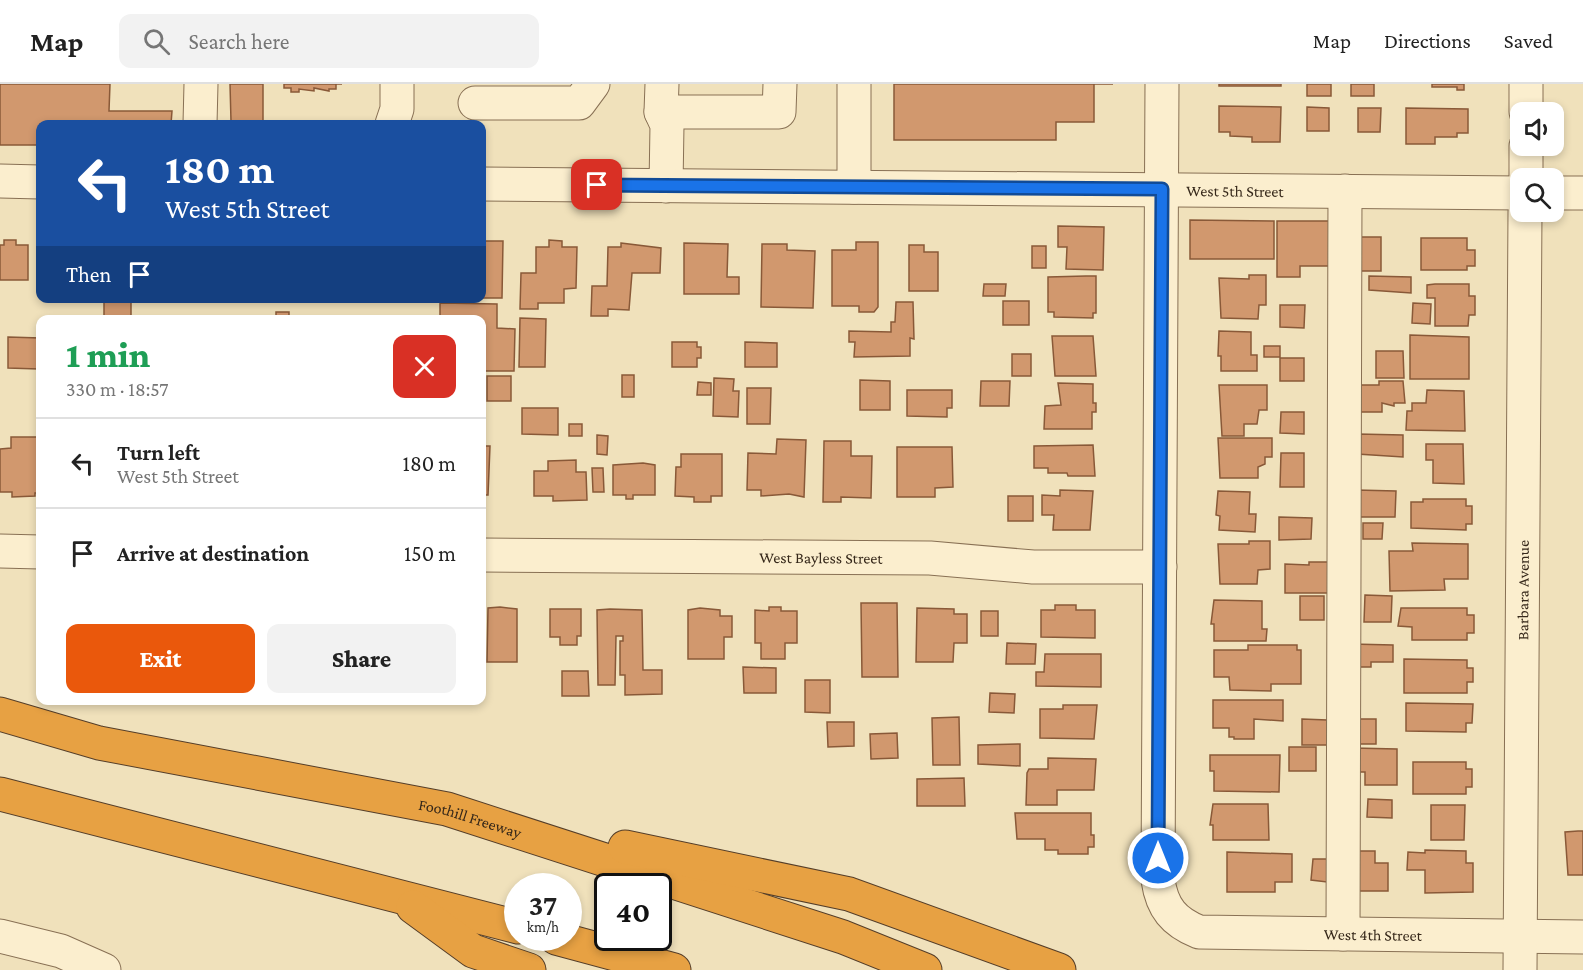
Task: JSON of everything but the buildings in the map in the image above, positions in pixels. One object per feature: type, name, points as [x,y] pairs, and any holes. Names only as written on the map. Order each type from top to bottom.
[{"type":"highway","name":"Foothill Freeway","points":[[0,714],[99,743],[447,809],[843,937],[925,970]]},
{"type":"highway","points":[[0,794],[504,923]]},
{"type":"highway","points":[[447,809],[849,894],[1059,970]]},
{"type":"highway","points":[[397,896],[473,951],[529,970]]},
{"type":"highway","points":[[582,945],[674,970]]},
{"type":"street","points":[[200,120],[201,84]]},
{"type":"street","points":[[393,120],[397,110],[397,84]]},
{"type":"street","points":[[468,104],[579,103],[593,84]]},
{"type":"street","points":[[666,186],[667,125],[661,98],[779,112],[780,84]]},
{"type":"street","points":[[854,84],[854,187]]},
{"type":"street","points":[[1160,567],[1162,84]]},
{"type":"street","points":[[1526,102],[1527,84]]},
{"type":"street","points":[[0,181],[36,182]]},
{"type":"street","name":"West 5th Street","points":[[486,184],[1510,193]]},
{"type":"street","points":[[1342,934],[1345,191]]},
{"type":"street","points":[[1564,193],[1583,193]]},
{"type":"street","name":"Barbara Avenue","points":[[1520,970],[1526,222]]},
{"type":"street","points":[[0,551],[36,552]]},
{"type":"street","name":"West Bayless Street","points":[[486,555],[930,558],[1033,567],[1160,567]]},
{"type":"street","name":"West 4th Street","points":[[1160,567],[1158,880],[1160,895],[1168,912],[1181,925],[1199,932],[1583,937]]},
{"type":"street","points":[[0,936],[61,951],[104,970]]},
{"type":"route","points":[[597,185],[1162,189],[1158,858]]}]
